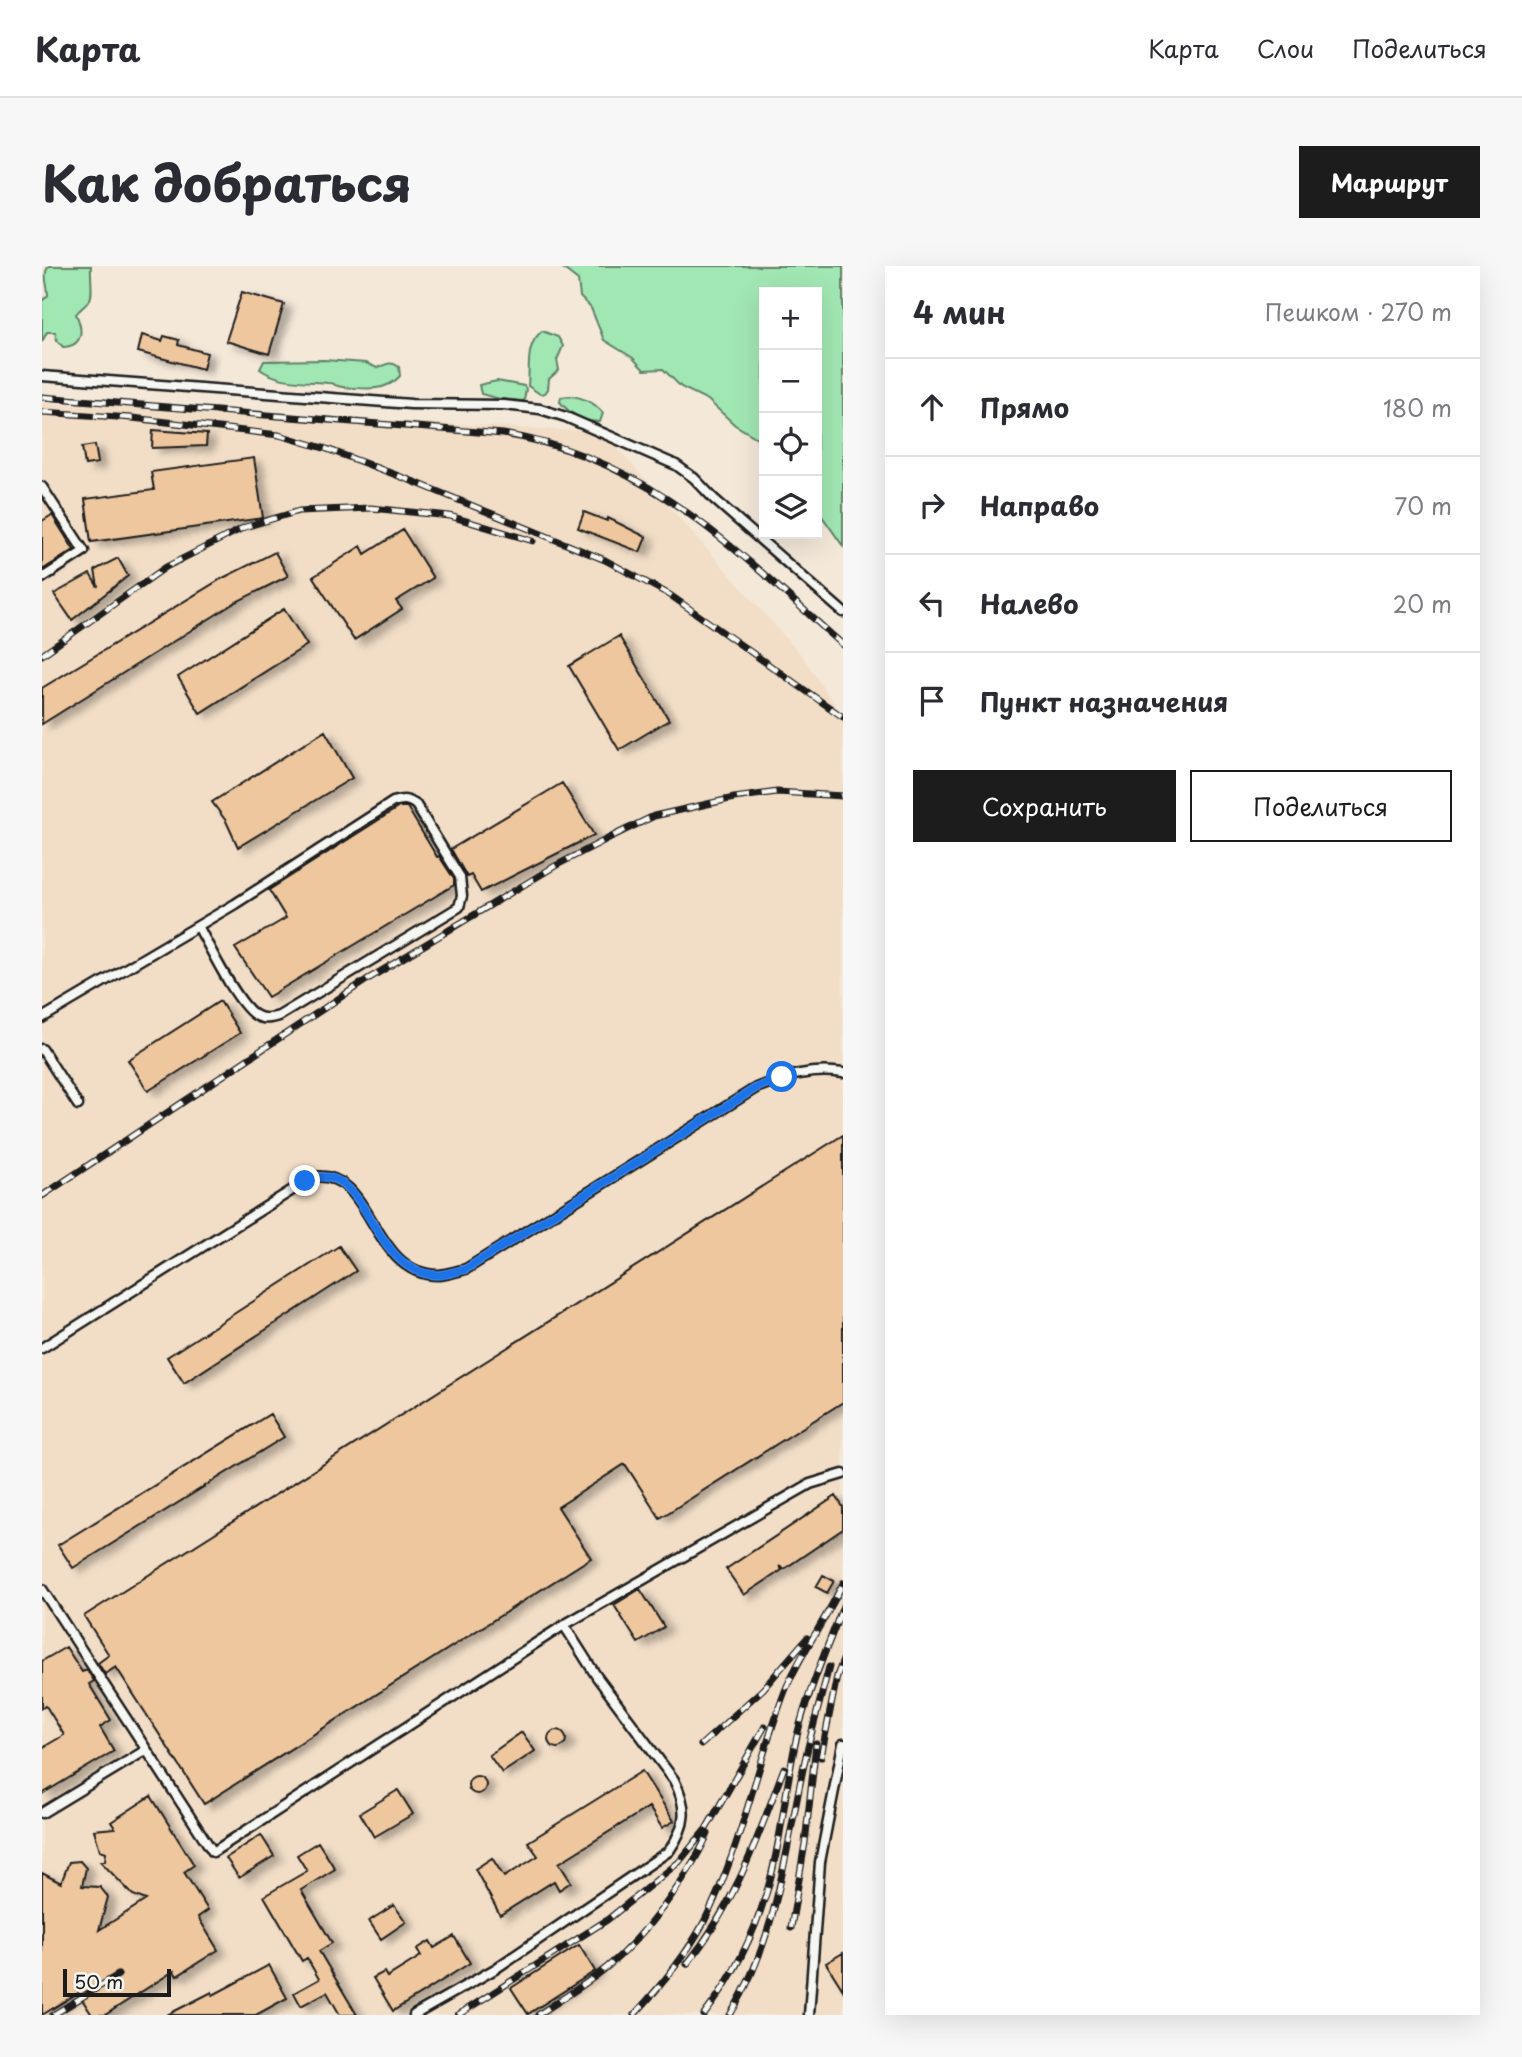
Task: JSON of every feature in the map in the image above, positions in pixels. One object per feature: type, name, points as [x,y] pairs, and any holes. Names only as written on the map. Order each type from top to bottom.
[{"type":"lane","points":[[42,376],[398,403],[504,405],[540,409],[566,417],[676,465],[694,478],[714,499],[843,612]]},
{"type":"lane","points":[[42,487],[84,551],[42,578]]},
{"type":"lane","points":[[42,1018],[198,926],[401,799],[416,805],[460,877],[462,887],[459,907],[279,1016],[268,1018],[257,1017],[245,1007],[198,926]]},
{"type":"lane","points":[[42,1049],[78,1105]]},
{"type":"lane","points":[[42,1348],[313,1177],[330,1176],[347,1185],[390,1252],[402,1263],[427,1273],[442,1275],[466,1269],[756,1088],[782,1077],[804,1072],[843,1073]]},
{"type":"lane","points":[[42,1590],[213,1852],[564,1625],[810,1484],[843,1474]]},
{"type":"lane","points":[[414,2015],[495,1969],[669,1851],[679,1836],[684,1811],[682,1796],[674,1780],[597,1677],[564,1625]]},
{"type":"lane","points":[[809,2015],[820,1862],[843,1744]]},
{"type":"lane","points":[[42,1813],[146,1750]]},
{"type":"shaded area","points":[[42,403],[603,432],[803,657],[843,718],[843,2015],[42,2015]]},
{"type":"green space","points":[[49,266],[91,266],[90,298],[76,314],[80,336],[75,344],[70,346],[63,347],[55,332],[47,332],[42,342],[42,301],[48,295],[46,276]]},
{"type":"green space","points":[[560,266],[843,266],[843,546],[822,516],[822,287],[759,287],[759,439],[735,425],[708,400],[681,387],[663,369],[644,370],[633,358],[604,340],[591,308],[580,297],[578,280]]},
{"type":"green space","points":[[542,331],[558,337],[563,346],[557,360],[559,370],[549,379],[545,393],[540,394],[528,386],[531,349]]},
{"type":"green space","points":[[324,360],[366,363],[377,368],[393,364],[399,367],[400,376],[383,387],[357,388],[284,379],[260,369],[264,361]]},
{"type":"green space","points":[[497,381],[524,386],[524,401],[481,394],[479,385]]},
{"type":"green space","points":[[561,397],[584,399],[596,406],[603,413],[600,422],[583,419],[568,410],[560,402]]},
{"type":"building","points":[[242,292],[284,304],[269,354],[226,341]]},
{"type":"building","points":[[142,335],[162,341],[164,336],[179,340],[178,345],[207,353],[203,369],[138,352]]},
{"type":"building","points":[[153,430],[207,434],[206,446],[152,448]]},
{"type":"building","points":[[95,445],[98,463],[85,465],[82,447]]},
{"type":"building","points":[[254,458],[263,518],[91,542],[85,499],[154,490],[151,472]]},
{"type":"building","points":[[584,512],[607,521],[608,518],[646,537],[640,552],[578,528]]},
{"type":"building","points":[[52,515],[74,550],[42,570],[42,521]]},
{"type":"building","points":[[403,530],[433,578],[396,601],[402,609],[354,640],[313,577],[361,546],[365,554]]},
{"type":"building","points":[[275,552],[288,576],[236,602],[42,724],[42,688],[221,579]]},
{"type":"building","points":[[118,558],[128,576],[72,620],[54,594],[90,574],[98,587],[95,570]]},
{"type":"building","points":[[284,609],[307,645],[200,713],[178,677]]},
{"type":"building","points":[[619,636],[669,720],[619,750],[569,666]]},
{"type":"building","points":[[325,731],[352,778],[238,847],[226,821],[212,802]]},
{"type":"building","points":[[562,783],[594,835],[481,892],[471,875],[467,877],[451,849]]},
{"type":"building","points":[[399,807],[407,807],[437,857],[439,856],[454,879],[454,885],[268,997],[235,948],[286,918],[269,890]]},
{"type":"building","points":[[220,1001],[240,1033],[148,1091],[128,1060]]},
{"type":"building","points":[[843,1135],[843,1402],[660,1518],[625,1464],[558,1507],[591,1558],[204,1804],[116,1667],[105,1674],[98,1663],[109,1655],[84,1616]]},
{"type":"building","points":[[339,1246],[356,1271],[184,1383],[167,1357]]},
{"type":"building","points":[[270,1414],[284,1437],[73,1568],[58,1545]]},
{"type":"building","points":[[836,1496],[843,1507],[843,1529],[784,1569],[779,1566],[782,1570],[744,1595],[726,1569]]},
{"type":"building","points":[[823,1575],[834,1581],[827,1593],[816,1587]]},
{"type":"building","points":[[640,1589],[664,1627],[638,1643],[614,1605]]},
{"type":"building","points":[[66,1647],[82,1672],[87,1670],[94,1681],[89,1684],[111,1720],[100,1727],[114,1751],[42,1794],[42,1748],[64,1735],[46,1706],[42,1708],[42,1661]]},
{"type":"building","points":[[553,1730],[561,1730],[566,1739],[564,1746],[553,1748],[548,1743],[548,1735]]},
{"type":"building","points":[[522,1732],[535,1751],[502,1773],[489,1755]]},
{"type":"building","points":[[642,1771],[674,1821],[662,1828],[649,1807],[559,1863],[571,1882],[559,1890],[554,1881],[500,1915],[475,1869],[492,1858],[504,1877],[538,1856],[528,1842]]},
{"type":"building","points":[[473,1776],[481,1776],[486,1785],[484,1792],[473,1794],[468,1789],[468,1781]]},
{"type":"building","points":[[398,1790],[413,1814],[374,1837],[360,1813]]},
{"type":"building","points":[[151,1796],[194,1865],[184,1872],[208,1910],[198,1917],[218,1950],[177,1976],[174,1971],[105,2015],[92,2015],[78,1993],[42,2015],[42,1873],[61,1883],[69,1862],[80,1861],[86,1868],[82,1886],[100,1887],[108,1897],[99,1930],[146,1900],[133,1895],[100,1861],[105,1861],[106,1852],[100,1850],[94,1830],[115,1828],[111,1822]]},
{"type":"building","points":[[261,1835],[274,1856],[239,1878],[226,1858]]},
{"type":"building","points":[[318,1842],[335,1869],[301,1890],[332,1943],[319,1951],[357,2015],[340,2015],[327,1992],[301,2006],[294,1993],[319,1979],[307,1958],[302,1961],[264,1896],[307,1871],[297,1855]]},
{"type":"building","points":[[394,1905],[406,1922],[381,1939],[369,1921]]},
{"type":"building","points":[[454,1936],[470,1963],[393,2011],[373,1978],[384,1972],[387,1977],[421,1956],[417,1949],[430,1941],[434,1948]]},
{"type":"building","points":[[579,1945],[595,1971],[528,2014],[511,1988]]},
{"type":"building","points":[[843,1953],[843,1990],[826,1963]]},
{"type":"building","points":[[269,1965],[287,1998],[256,2015],[167,2015],[212,1992],[213,1995]]},
{"type":"railway","points":[[42,397],[503,434],[555,446],[602,463],[646,486],[688,513],[766,576],[843,645]]},
{"type":"railway","points":[[42,412],[132,418],[279,435],[327,449],[412,481],[605,560],[670,595],[843,717]]},
{"type":"railway","points":[[42,655],[166,567],[245,527],[299,511],[371,508],[450,516],[533,541]]},
{"type":"railway","points":[[42,1196],[368,979],[555,866],[615,835],[654,816],[734,798],[777,792],[843,796]]},
{"type":"railway","points":[[634,2015],[672,1971],[704,1922],[728,1866],[785,1691],[843,1583]]},
{"type":"railway","points":[[704,2015],[733,1972],[762,1907],[777,1851],[799,1728],[843,1606]]},
{"type":"railway","points":[[701,1745],[763,1689],[807,1638]]},
{"type":"railway","points":[[821,1757],[837,1676],[843,1660]]},
{"type":"railway","points":[[730,2015],[746,1985],[770,1923],[805,1760],[829,1667]]},
{"type":"railway","points":[[458,2015],[607,1920],[679,1862],[706,1829],[765,1726]]},
{"type":"railway","points":[[791,1928],[805,1843],[816,1744]]},
{"type":"railway","points":[[687,1964],[704,1942],[732,1895],[784,1768]]},
{"type":"railway","points":[[538,2015],[621,1955],[650,1924],[677,1888],[708,1834]]},
{"type":"railway","points":[[53,2015],[118,1975]]},
{"type":"route","points":[[305,1181],[313,1177],[330,1176],[342,1181],[352,1190],[390,1252],[402,1263],[416,1270],[442,1275],[466,1269],[756,1088],[782,1077]]}]
